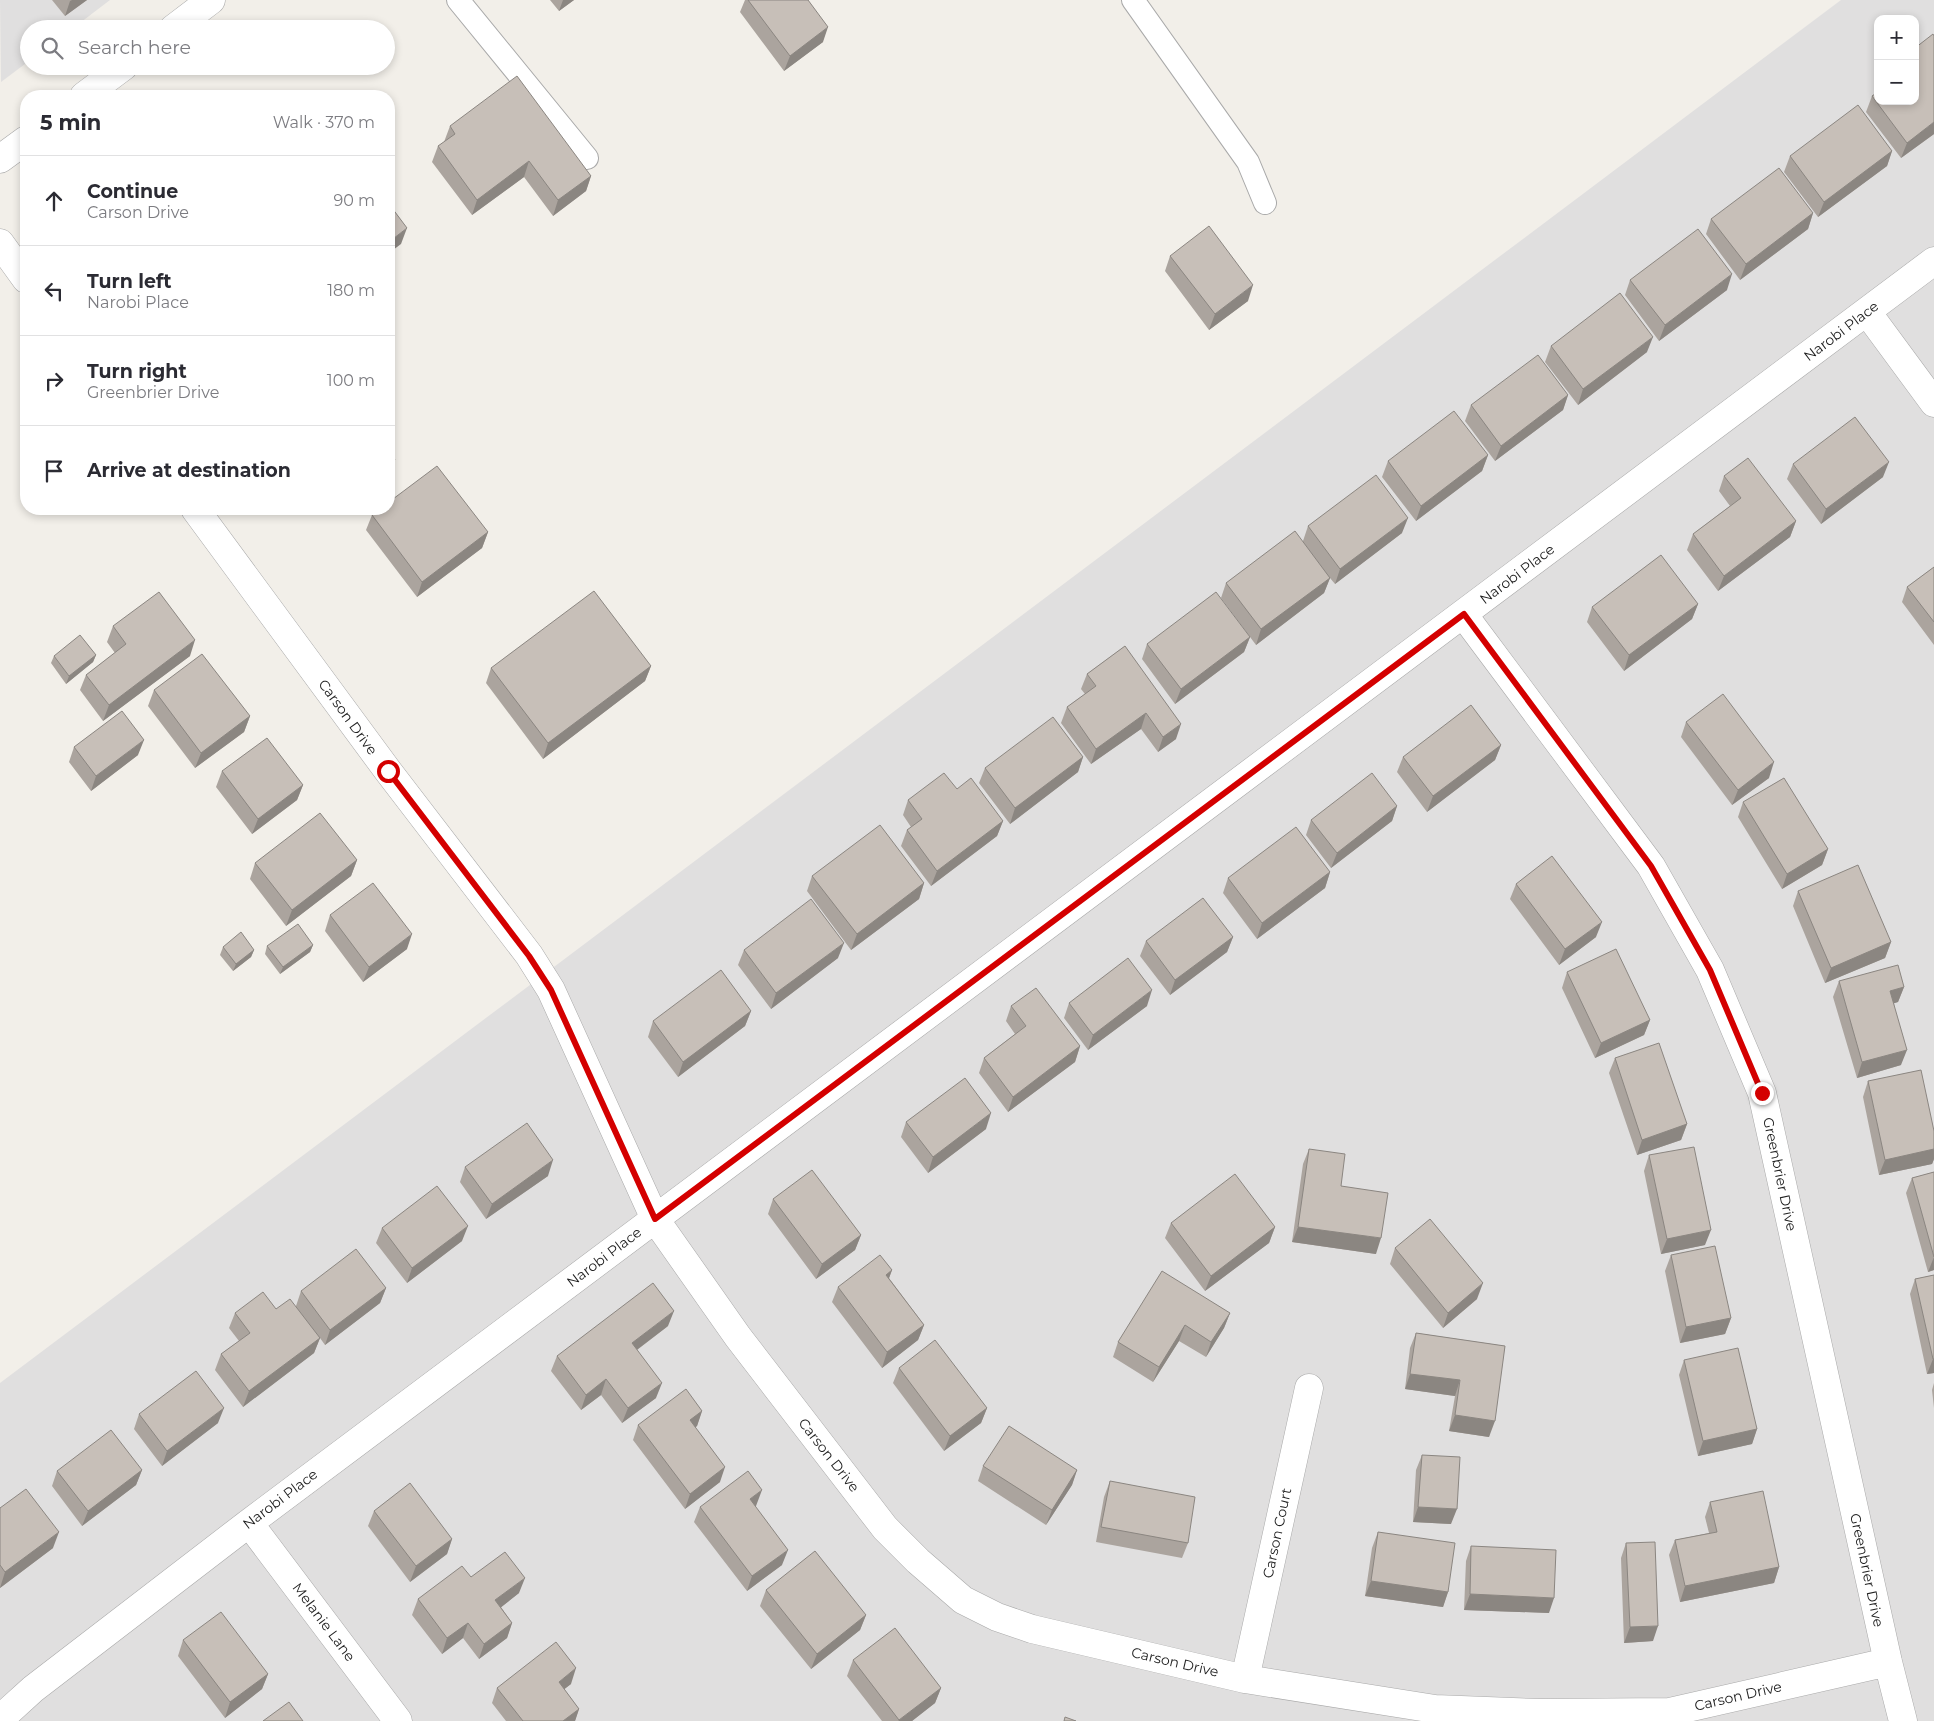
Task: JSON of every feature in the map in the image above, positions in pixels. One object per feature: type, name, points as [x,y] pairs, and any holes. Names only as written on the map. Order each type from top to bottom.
[{"type":"street","points":[[185,20],[212,0]]},
{"type":"street","points":[[92,90],[112,75]]},
{"type":"street","points":[[0,159],[20,144]]},
{"type":"street","points":[[0,243],[20,271]]},
{"type":"street","name":"Narobi Place","points":[[0,1719],[33,1689],[249,1523],[1934,261]]},
{"type":"street","points":[[1867,312],[1934,403]]},
{"type":"street","name":"Carson Drive","points":[[199,515],[388,771],[529,956],[551,990],[655,1219],[738,1337],[885,1528],[918,1561],[963,1600],[997,1617],[1032,1629],[1245,1679],[1435,1709],[1540,1713],[1670,1712],[1888,1662]]},
{"type":"street","name":"Greenbrier Drive","points":[[1464,614],[1651,866],[1710,970],[1762,1093],[1888,1662],[1903,1721]]},
{"type":"street","name":"Carson Court","points":[[1245,1679],[1309,1388]]},
{"type":"street","name":"Melanie Lane","points":[[249,1523],[398,1721]]},
{"type":"lane","points":[[458,0],[588,158]]},
{"type":"lane","points":[[1133,0],[1248,162],[1265,203]]},
{"type":"shaded area","points":[[0,0],[110,0],[84,20],[20,20],[20,68],[1,82]]},
{"type":"shaded area","points":[[1841,0],[1934,0],[1934,1721],[0,1721],[0,1383]]},
{"type":"building","points":[[748,0],[808,0],[828,27],[790,56]]},
{"type":"building","points":[[1933,34],[1934,122],[1907,143],[1879,105],[1919,105],[1919,45]]},
{"type":"building","points":[[517,76],[591,176],[558,200],[529,161],[477,200],[438,146],[455,134],[450,126]]},
{"type":"building","points":[[1858,105],[1892,151],[1824,202],[1790,156]]},
{"type":"building","points":[[1779,168],[1813,213],[1746,264],[1711,219]]},
{"type":"building","points":[[395,212],[407,228],[395,237]]},
{"type":"building","points":[[1209,226],[1253,285],[1215,314],[1170,256]]},
{"type":"building","points":[[1698,229],[1732,274],[1665,325],[1630,280]]},
{"type":"building","points":[[1620,293],[1653,337],[1583,389],[1551,346]]},
{"type":"building","points":[[1538,355],[1568,395],[1501,446],[1471,405]]},
{"type":"building","points":[[1454,411],[1488,455],[1421,506],[1388,461]]},
{"type":"building","points":[[1855,417],[1889,462],[1826,509],[1793,464]]},
{"type":"building","points":[[1748,458],[1796,521],[1724,576],[1693,534],[1741,498],[1724,476]]},
{"type":"building","points":[[437,466],[488,532],[422,582],[372,515],[395,515],[395,498]]},
{"type":"building","points":[[1376,475],[1408,518],[1340,569],[1308,526]]},
{"type":"building","points":[[1295,531],[1330,578],[1261,629],[1226,583]]},
{"type":"building","points":[[1661,555],[1698,604],[1629,655],[1592,607]]},
{"type":"building","points":[[1934,567],[1934,622],[1907,587]]},
{"type":"building","points":[[594,591],[651,666],[548,743],[491,668]]},
{"type":"building","points":[[159,592],[195,640],[109,705],[86,675],[126,644],[113,626]]},
{"type":"building","points":[[1216,592],[1250,637],[1181,689],[1147,644]]},
{"type":"building","points":[[80,635],[96,655],[69,676],[54,656]]},
{"type":"building","points":[[1125,646],[1181,724],[1163,737],[1146,713],[1096,749],[1067,707],[1096,686],[1087,674]]},
{"type":"building","points":[[202,654],[250,716],[201,753],[154,690]]},
{"type":"building","points":[[1723,694],[1774,762],[1738,790],[1686,722]]},
{"type":"building","points":[[1471,705],[1501,745],[1433,796],[1403,757]]},
{"type":"building","points":[[122,711],[144,740],[96,776],[74,747]]},
{"type":"building","points":[[1053,717],[1083,757],[1015,808],[985,768]]},
{"type":"building","points":[[267,738],[303,785],[258,819],[222,771]]},
{"type":"building","points":[[944,773],[957,789],[971,778],[1003,821],[937,871],[907,830],[922,819],[908,800]]},
{"type":"building","points":[[1372,773],[1397,806],[1337,853],[1311,820]]},
{"type":"building","points":[[1784,778],[1828,849],[1787,874],[1743,802]]},
{"type":"building","points":[[320,813],[357,860],[292,910],[255,863]]},
{"type":"building","points":[[880,825],[924,883],[857,934],[812,876]]},
{"type":"building","points":[[1296,827],[1330,872],[1262,923],[1228,878]]},
{"type":"building","points":[[1552,856],[1602,922],[1565,949],[1516,884]]},
{"type":"building","points":[[1858,865],[1891,942],[1831,968],[1798,891]]},
{"type":"building","points":[[373,883],[412,934],[369,967],[330,915]]},
{"type":"building","points":[[1203,898],[1233,937],[1175,980],[1146,941]]},
{"type":"building","points":[[811,899],[844,943],[776,993],[744,950]]},
{"type":"building","points":[[298,924],[313,945],[283,967],[267,946]]},
{"type":"building","points":[[241,932],[254,950],[236,964],[223,947]]},
{"type":"building","points":[[1616,949],[1650,1020],[1601,1043],[1567,972]]},
{"type":"building","points":[[1128,958],[1152,990],[1093,1035],[1069,1003]]},
{"type":"building","points":[[1898,965],[1904,987],[1890,991],[1907,1050],[1862,1062],[1839,981]]},
{"type":"building","points":[[721,970],[751,1011],[683,1062],[653,1021]]},
{"type":"building","points":[[1036,988],[1080,1046],[1013,1097],[984,1058],[1026,1026],[1011,1006]]},
{"type":"building","points":[[1659,1043],[1687,1124],[1642,1140],[1615,1058]]},
{"type":"building","points":[[1921,1070],[1934,1131],[1934,1149],[1885,1160],[1868,1081]]},
{"type":"building","points":[[965,1078],[991,1113],[933,1157],[906,1122]]},
{"type":"building","points":[[527,1123],[553,1160],[492,1204],[465,1167]]},
{"type":"building","points":[[1694,1147],[1711,1230],[1667,1239],[1649,1155]]},
{"type":"building","points":[[1309,1149],[1345,1154],[1341,1186],[1388,1193],[1381,1238],[1298,1227]]},
{"type":"building","points":[[812,1170],[861,1235],[822,1264],[773,1199]]},
{"type":"building","points":[[1934,1172],[1934,1257],[1912,1178]]},
{"type":"building","points":[[1235,1174],[1275,1227],[1211,1276],[1171,1223]]},
{"type":"building","points":[[437,1186],[468,1226],[412,1268],[382,1228]]},
{"type":"building","points":[[1430,1219],[1483,1283],[1448,1313],[1395,1248]]},
{"type":"building","points":[[1715,1246],[1731,1318],[1686,1327],[1671,1255]]},
{"type":"building","points":[[356,1249],[386,1288],[330,1330],[301,1291]]},
{"type":"building","points":[[880,1255],[892,1270],[886,1275],[924,1325],[887,1352],[838,1287]]},
{"type":"building","points":[[1162,1271],[1230,1313],[1211,1342],[1185,1325],[1159,1367],[1118,1342]]},
{"type":"building","points":[[1934,1275],[1934,1359],[1933,1359],[1915,1279]]},
{"type":"building","points":[[653,1283],[674,1311],[632,1343],[662,1383],[628,1408],[606,1379],[586,1395],[557,1356]]},
{"type":"building","points":[[263,1292],[276,1309],[290,1299],[320,1338],[249,1391],[221,1354],[250,1333],[235,1313]]},
{"type":"building","points":[[1416,1333],[1505,1346],[1495,1421],[1455,1415],[1460,1380],[1410,1374]]},
{"type":"building","points":[[935,1340],[987,1408],[950,1436],[899,1368]]},
{"type":"building","points":[[1738,1348],[1757,1429],[1703,1441],[1684,1360]]},
{"type":"building","points":[[196,1371],[224,1408],[167,1451],[139,1414]]},
{"type":"building","points":[[686,1389],[702,1411],[690,1420],[725,1467],[690,1494],[638,1425]]},
{"type":"building","points":[[1009,1426],[1077,1470],[1052,1510],[983,1466]]},
{"type":"building","points":[[111,1430],[142,1470],[88,1511],[57,1471]]},
{"type":"building","points":[[1422,1455],[1460,1457],[1457,1509],[1418,1507]]},
{"type":"building","points":[[748,1471],[762,1490],[750,1499],[788,1550],[752,1576],[700,1507]]},
{"type":"building","points":[[1110,1481],[1195,1497],[1188,1543],[1101,1527]]},
{"type":"building","points":[[410,1483],[452,1539],[416,1566],[374,1511]]},
{"type":"building","points":[[26,1489],[59,1532],[5,1572],[0,1565],[0,1508]]},
{"type":"building","points":[[1763,1491],[1779,1567],[1685,1586],[1675,1540],[1717,1532],[1710,1502]]},
{"type":"building","points":[[1378,1532],[1455,1543],[1448,1592],[1371,1581]]},
{"type":"building","points":[[1655,1542],[1658,1626],[1630,1627],[1626,1543]]},
{"type":"building","points":[[1471,1546],[1556,1550],[1554,1598],[1470,1594]]},
{"type":"building","points":[[815,1551],[866,1615],[817,1654],[766,1590]]},
{"type":"building","points":[[505,1552],[525,1578],[495,1600],[512,1623],[484,1644],[468,1623],[447,1638],[418,1599],[462,1566],[471,1577]]},
{"type":"building","points":[[221,1612],[268,1674],[230,1702],[183,1640]]},
{"type":"building","points":[[895,1628],[941,1688],[899,1720],[853,1660]]},
{"type":"building","points":[[556,1642],[576,1668],[559,1682],[579,1709],[563,1721],[523,1721],[497,1688]]},
{"type":"building","points":[[289,1702],[303,1721],[263,1721]]},
{"type":"building","points":[[1065,1717],[1076,1721],[1064,1721]]},
{"type":"route","points":[[388,771],[529,956],[551,990],[655,1219],[1464,614],[1651,866],[1710,970],[1762,1093]]}]
